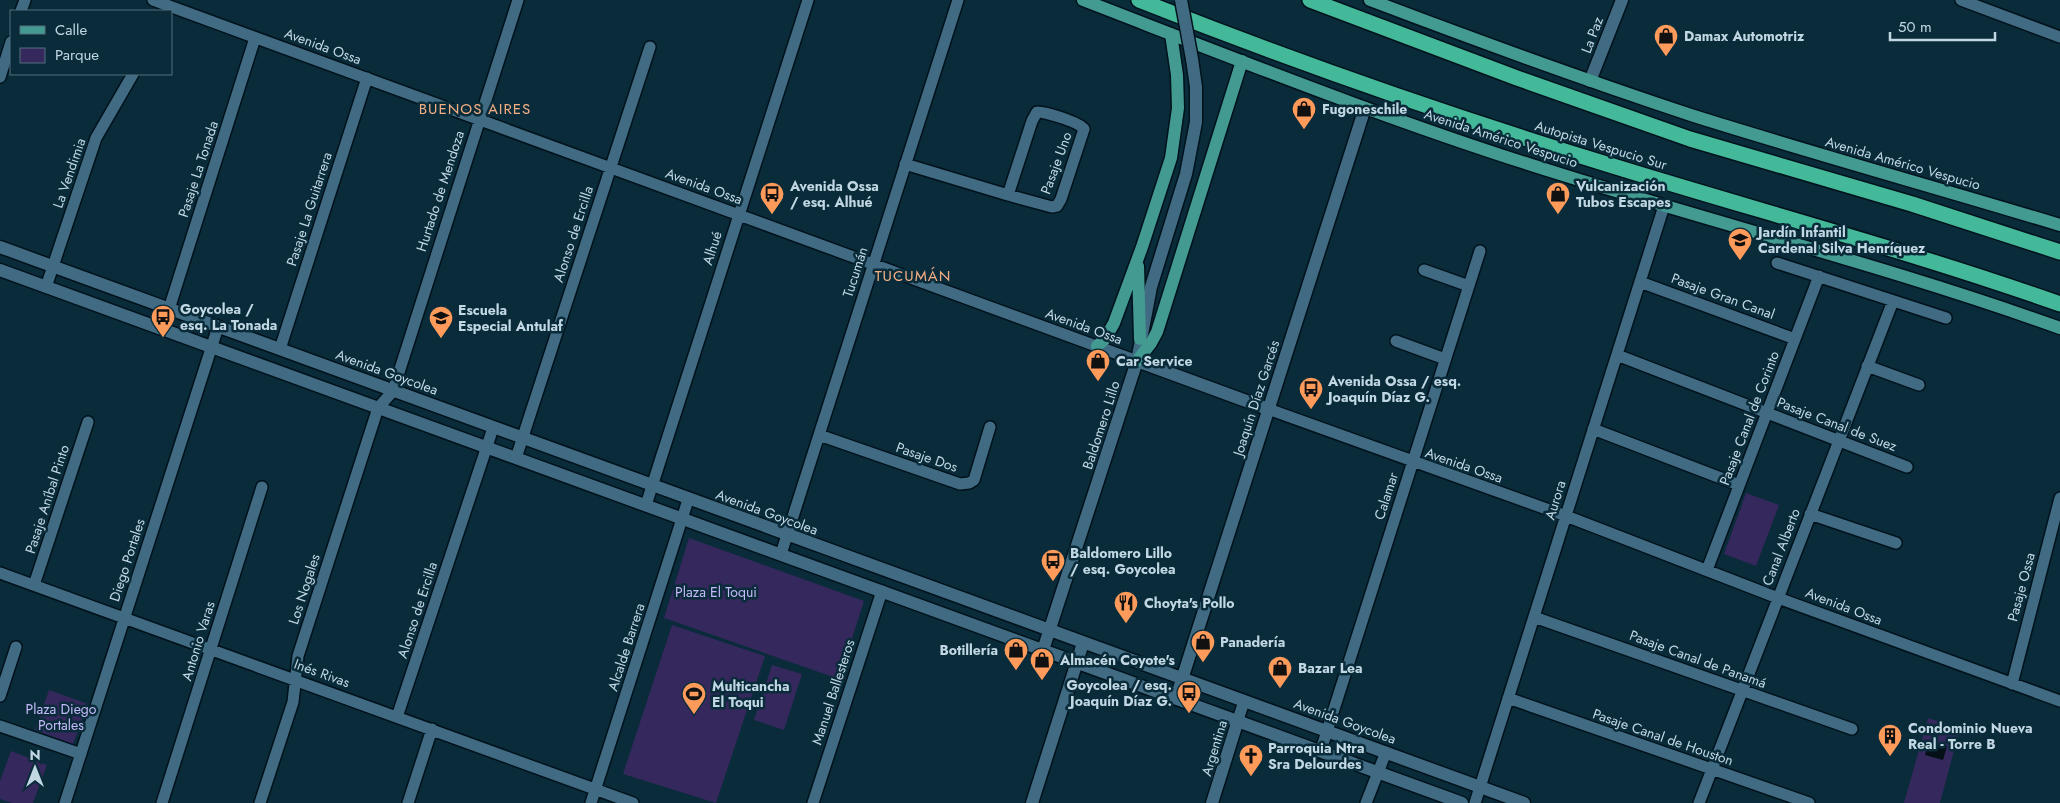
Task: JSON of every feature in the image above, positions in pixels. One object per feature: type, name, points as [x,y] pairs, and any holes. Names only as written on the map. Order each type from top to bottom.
[{"type":"highway","name":"Autopista Vespucio Sur","points":[[1139,0],[1459,118],[1923,259],[2060,304]]},
{"type":"highway","points":[[1310,0],[1534,85],[1690,139],[1912,204],[2060,252]]},
{"type":"main road","name":"Avenida Américo Vespucio","points":[[1083,0],[1365,108],[1530,165],[1904,276],[2060,328]]},
{"type":"main road","name":"Avenida Américo Vespucio","points":[[1370,0],[1590,82],[1748,132],[2060,225]]},
{"type":"main road","points":[[1097,346],[1105,339],[1114,323],[1142,247],[1171,158],[1177,125],[1178,92],[1170,34]]},
{"type":"main road","points":[[1137,361],[1151,344],[1157,332],[1242,61]]},
{"type":"main road","points":[[1140,339],[1138,271],[1142,247]]},
{"type":"street","name":"Avenida Ossa","points":[[153,0],[1412,462],[1566,516],[1778,598],[2060,701]]},
{"type":"street","name":"Hurtado de Mendoza","points":[[393,391],[518,0]]},
{"type":"street","name":"Alhué","points":[[646,505],[808,0]]},
{"type":"street","name":"Tucumán","points":[[781,554],[958,0]]},
{"type":"street","name":"Baldomero Lillo","points":[[1043,650],[1137,361],[1151,287],[1186,174],[1193,144],[1196,98],[1192,59],[1181,0]]},
{"type":"street","name":"La Paz","points":[[1590,82],[1622,0]]},
{"type":"street","points":[[1961,0],[2060,37]]},
{"type":"street","name":"Pasaje La Tonada","points":[[169,309],[255,38]]},
{"type":"street","points":[[0,77],[10,45]]},
{"type":"street","name":"Alonso de Ercilla","points":[[516,458],[650,47]]},
{"type":"street","name":"La Vendimia","points":[[46,287],[96,138],[132,75]]},
{"type":"street","name":"Pasaje La Guitarrera","points":[[280,349],[367,78]]},
{"type":"street","name":"Joaquín Díaz Garcés","points":[[1176,698],[1365,108]]},
{"type":"street","name":"Pasaje Uno","points":[[905,164],[1008,195],[1048,207],[1057,206],[1080,141],[1083,127],[1043,112],[1035,114],[1008,195]]},
{"type":"street","name":"Aurora","points":[[1475,803],[1664,206]]},
{"type":"street","name":"Avenida Goycolea","points":[[0,247],[688,500],[1524,803]]},
{"type":"street","name":"Calamar","points":[[1321,750],[1480,251]]},
{"type":"street","points":[[1776,262],[1946,318]]},
{"type":"street","points":[[0,270],[1462,803]]},
{"type":"street","points":[[1424,270],[1469,286]]},
{"type":"street","name":"Pasaje Canal de Corinto","points":[[1707,570],[1818,276]]},
{"type":"street","name":"Pasaje Gran Canal","points":[[1640,282],[1795,339]]},
{"type":"street","name":"Canal Alberto","points":[[1699,803],[1893,301]]},
{"type":"street","name":"Diego Portales","points":[[65,803],[218,327]]},
{"type":"street","points":[[1396,341],[1445,359]]},
{"type":"street","name":"Pasaje Canal de Suez","points":[[1617,355],[1907,467]]},
{"type":"street","points":[[1867,366],[1919,385]]},
{"type":"street","name":"Los Nogales","points":[[260,803],[293,702],[298,656],[378,408],[393,391]]},
{"type":"street","name":"Pasaje Aníbal Pinto","points":[[34,586],[88,422]]},
{"type":"street","name":"Pasaje Dos","points":[[819,436],[960,484],[969,483],[974,480],[990,427]]},
{"type":"street","name":"Alonso de Ercilla","points":[[397,717],[493,428]]},
{"type":"street","points":[[1593,429],[1739,485]]},
{"type":"street","name":"Antonio Varas","points":[[162,803],[212,650],[262,487]]},
{"type":"street","name":"Pasaje Ossa","points":[[2012,684],[2060,498]]},
{"type":"street","name":"Alcalde Barrera","points":[[591,803],[688,500]]},
{"type":"street","points":[[1810,514],[1896,544]]},
{"type":"street","name":"Inés Rivas","points":[[0,573],[633,803]]},
{"type":"street","name":"Manuel Ballesteros","points":[[813,803],[882,591]]},
{"type":"street","name":"Pasaje Canal de Panamá","points":[[1534,617],[1852,730]]},
{"type":"street","points":[[1032,803],[1083,643]]},
{"type":"street","points":[[0,696],[16,647]]},
{"type":"street","name":"Pasaje Canal de Houston","points":[[1508,698],[1809,803]]},
{"type":"street","name":"Argentina","points":[[1212,803],[1244,701]]},
{"type":"street","points":[[0,726],[81,754]]},
{"type":"street","points":[[408,803],[432,729]]},
{"type":"street","points":[[1366,803],[1386,752]]},
{"type":"green space","points":[[1746,493],[1779,505],[1756,566],[1724,554]]},
{"type":"green space","name":"Plaza El Toqui","points":[[689,538],[864,601],[839,679],[664,618]]},
{"type":"green space","name":"Multicancha El Toqui","points":[[672,625],[765,656],[716,803],[623,774]]},
{"type":"green space","points":[[772,665],[802,674],[784,730],[754,720]]},
{"type":"green space","name":"Plaza Diego Portales","points":[[49,690],[88,704],[73,744],[35,730]]},
{"type":"green space","points":[[1928,718],[1960,728],[1940,803],[1904,803]]},
{"type":"green space","points":[[11,751],[47,765],[33,803],[12,803],[0,799],[0,781]]},
{"type":"shaded area","points":[[1929,741],[1947,746],[1943,760],[1925,755]]},
{"type":"place","name":"Damax Automotriz","points":[[1666,57]]},
{"type":"place","name":"Fugoneschile","points":[[1304,130]]},
{"type":"place","name":"Avenida Ossa / esq. Alhué","points":[[772,215]]},
{"type":"place","name":"Vulcanización Tubos Escapes","points":[[1558,215]]},
{"type":"place","name":"Jardín Infantil Cardenal Silva Henríquez","points":[[1740,261]]},
{"type":"place","name":"Goycolea / esq. La Tonada","points":[[163,338]]},
{"type":"place","name":"Escuela Especial Antulaf","points":[[441,339]]},
{"type":"place","name":"Car Service","points":[[1098,382]]},
{"type":"place","name":"Avenida Ossa / esq. Joaquín Díaz G.","points":[[1311,410]]},
{"type":"place","name":"Baldomero Lillo / esq. Goycolea","points":[[1053,582]]},
{"type":"place","name":"Choyta's Pollo","points":[[1126,624]]},
{"type":"place","name":"Panadería","points":[[1203,663]]},
{"type":"place","name":"Botillería","points":[[1016,671]]},
{"type":"place","name":"Almacén Coyote's","points":[[1042,681]]},
{"type":"place","name":"Bazar Lea","points":[[1280,689]]},
{"type":"place","name":"Goycolea / esq. Joaquín Díaz G.","points":[[1189,714]]},
{"type":"place","name":"Multicancha El Toqui","points":[[694,715]]},
{"type":"place","name":"Condominio Nueva Real - Torre B","points":[[1890,757]]},
{"type":"place","name":"Parroquia Ntra Sra Delourdes","points":[[1251,777]]},
{"type":"district","name":"BUENOS AIRES","points":[[475,109]]},
{"type":"district","name":"TUCUMÁN","points":[[913,276]]}]
